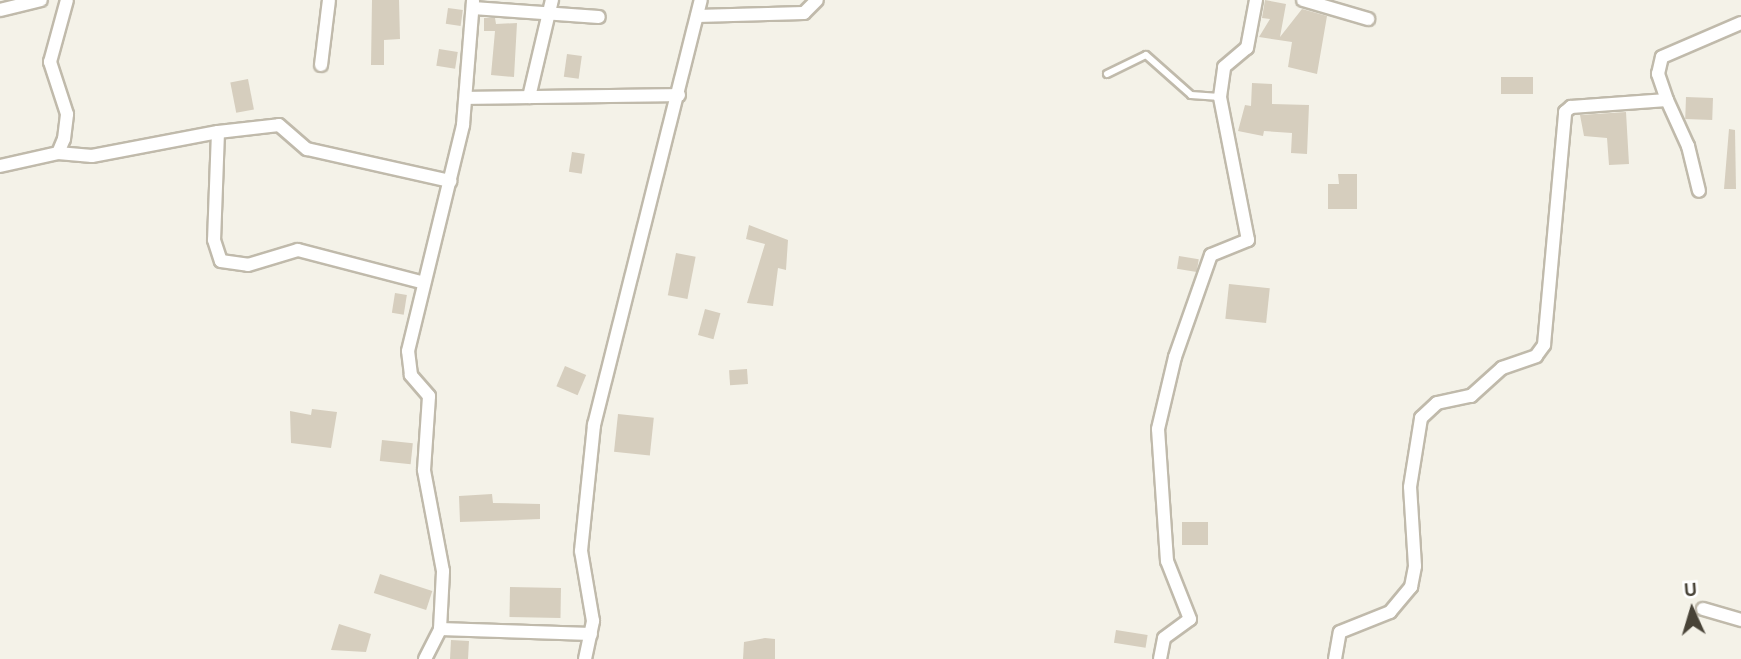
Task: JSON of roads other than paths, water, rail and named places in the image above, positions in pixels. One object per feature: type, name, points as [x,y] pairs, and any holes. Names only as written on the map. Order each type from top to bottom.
[{"type":"street","points":[[0,10],[41,0]]},
{"type":"street","points":[[58,153],[67,114],[51,62],[66,0]]},
{"type":"street","points":[[321,65],[329,0]]},
{"type":"street","points":[[529,97],[552,0]]},
{"type":"street","points":[[585,659],[591,634],[592,606],[581,551],[594,425],[701,0]]},
{"type":"street","points":[[697,16],[804,13],[817,0]]},
{"type":"street","points":[[1160,659],[1164,638],[1190,619],[1167,561],[1157,455],[1161,404],[1211,255],[1245,243],[1249,236],[1220,97],[1224,67],[1247,48],[1256,0]]},
{"type":"street","points":[[1303,0],[1368,19]]},
{"type":"street","points":[[425,659],[440,629],[443,571],[424,455],[429,396],[408,364],[421,282],[450,181],[466,98],[473,4],[550,17],[599,17]]},
{"type":"street","points":[[1699,191],[1688,146],[1658,74],[1662,57],[1741,23]]},
{"type":"street","points":[[466,98],[679,95]]},
{"type":"street","points":[[1335,659],[1340,632],[1390,612],[1411,587],[1415,566],[1410,487],[1421,418],[1437,403],[1471,396],[1502,368],[1536,356],[1544,345],[1565,112],[1571,107],[1667,100]]},
{"type":"street","points":[[0,166],[58,153],[92,156],[218,132],[279,125],[307,149],[450,181]]},
{"type":"street","points":[[218,132],[214,240],[221,261],[248,265],[298,250],[421,282]]},
{"type":"street","points":[[1703,609],[1741,620]]},
{"type":"street","points":[[440,629],[591,634]]},
{"type":"lane","points":[[1107,74],[1146,55],[1191,94],[1220,97]]}]
